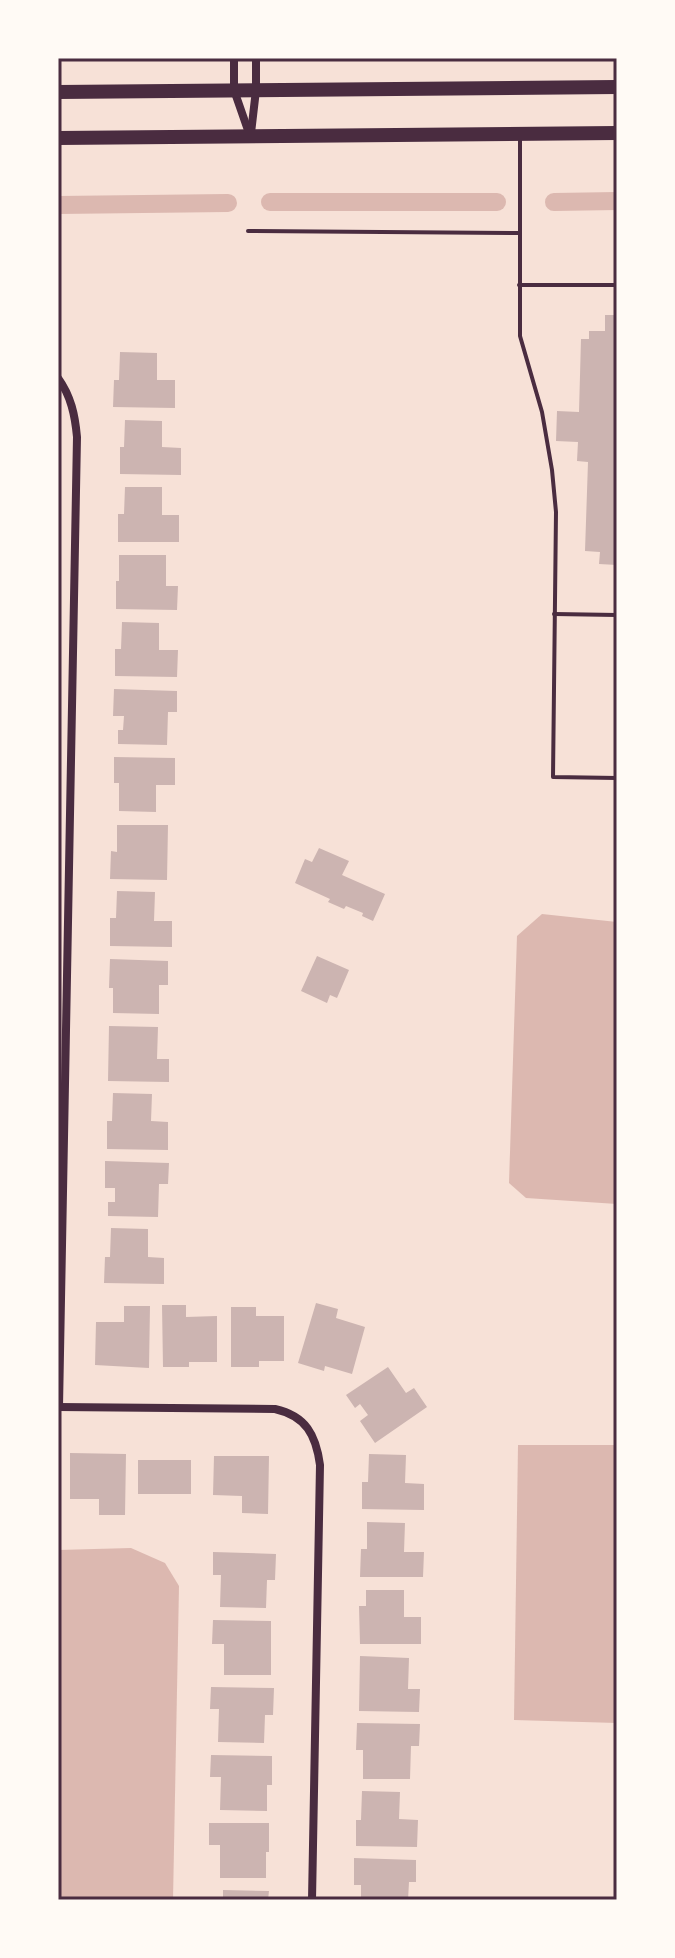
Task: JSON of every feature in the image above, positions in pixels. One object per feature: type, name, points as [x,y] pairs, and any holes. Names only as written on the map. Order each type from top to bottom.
[{"type":"highway","points":[[58,92],[617,87]]},
{"type":"highway","points":[[58,138],[617,133]]},
{"type":"street","points":[[234,58],[234,90],[250,136]]},
{"type":"street","points":[[250,136],[256,90],[256,58]]},
{"type":"street","points":[[58,378],[73,408],[77,437],[58,1407],[266,1409],[286,1412],[302,1422],[314,1438],[320,1465],[312,1900]]},
{"type":"lane","points":[[520,134],[520,336],[542,412],[556,512],[553,777],[617,778]]},
{"type":"lane","points":[[248,231],[519,233]]},
{"type":"lane","points":[[519,285],[617,285]]},
{"type":"lane","points":[[554,614],[617,615]]},
{"type":"shaded area","points":[[542,914],[617,922],[617,1204],[526,1198],[509,1183],[517,936]]},
{"type":"shaded area","points":[[518,1445],[617,1445],[617,1723],[514,1720]]},
{"type":"shaded area","points":[[131,1548],[165,1563],[179,1586],[173,1900],[58,1900],[58,1550]]},
{"type":"building","points":[[605,315],[617,315],[617,565],[599,564],[600,552],[585,551],[588,462],[577,461],[578,442],[556,441],[557,411],[579,412],[581,339],[589,339],[589,331],[605,331]]},
{"type":"building","points":[[120,352],[157,353],[157,380],[175,380],[175,408],[113,407],[114,380],[119,380]]},
{"type":"building","points":[[125,420],[162,421],[162,447],[181,448],[181,475],[120,474],[120,447],[124,447]]},
{"type":"building","points":[[125,487],[162,487],[162,515],[179,515],[179,542],[118,542],[118,514],[124,514]]},
{"type":"building","points":[[119,555],[166,555],[166,586],[178,586],[177,610],[116,609]]},
{"type":"building","points":[[122,622],[159,623],[159,650],[178,650],[177,677],[115,676],[115,649],[121,649]]},
{"type":"building","points":[[114,689],[177,691],[177,712],[168,712],[167,745],[118,744],[118,730],[123,730],[124,716],[113,716]]},
{"type":"building","points":[[114,757],[175,758],[175,785],[156,785],[156,812],[119,811],[119,783],[114,783]]},
{"type":"building","points":[[117,825],[168,825],[167,880],[110,879],[111,851],[117,852]]},
{"type":"building","points":[[319,848],[349,861],[342,875],[385,894],[373,921],[362,916],[363,913],[328,902],[330,899],[295,883],[305,859],[312,862]]},
{"type":"building","points":[[117,891],[155,892],[154,921],[172,921],[172,947],[110,946],[110,918],[116,918]]},
{"type":"building","points":[[317,956],[349,970],[337,998],[330,995],[327,1003],[301,991]]},
{"type":"building","points":[[110,959],[168,961],[168,985],[159,985],[159,1014],[113,1013],[113,988],[109,988]]},
{"type":"building","points":[[109,1026],[158,1027],[157,1059],[169,1059],[169,1082],[108,1081]]},
{"type":"building","points":[[113,1093],[152,1094],[151,1121],[168,1122],[168,1150],[107,1149],[107,1121],[112,1121]]},
{"type":"building","points":[[105,1161],[169,1163],[168,1184],[159,1184],[158,1217],[108,1216],[108,1202],[115,1202],[115,1188],[105,1188]]},
{"type":"building","points":[[111,1228],[148,1229],[148,1257],[164,1258],[164,1284],[104,1283],[105,1257],[110,1257]]},
{"type":"building","points":[[316,1303],[338,1309],[336,1318],[365,1327],[352,1374],[325,1366],[324,1371],[298,1363]]},
{"type":"building","points":[[162,1305],[186,1305],[186,1317],[217,1316],[217,1362],[189,1362],[189,1367],[163,1367]]},
{"type":"building","points":[[124,1306],[150,1306],[149,1368],[95,1365],[96,1322],[124,1322]]},
{"type":"building","points":[[231,1307],[256,1307],[256,1316],[284,1316],[284,1361],[259,1361],[259,1367],[231,1367]]},
{"type":"building","points":[[388,1367],[406,1393],[414,1388],[427,1407],[375,1443],[360,1421],[368,1415],[360,1404],[355,1408],[346,1395]]},
{"type":"building","points":[[70,1453],[126,1454],[125,1515],[99,1515],[99,1499],[70,1499]]},
{"type":"building","points":[[369,1454],[406,1455],[405,1483],[424,1484],[424,1510],[362,1509],[362,1482],[368,1482]]},
{"type":"building","points":[[214,1456],[269,1456],[268,1514],[242,1513],[242,1496],[213,1495]]},
{"type":"building","points":[[138,1460],[191,1460],[191,1494],[138,1494]]},
{"type":"building","points":[[367,1522],[405,1523],[404,1552],[424,1552],[423,1577],[360,1577],[361,1549],[367,1549]]},
{"type":"building","points":[[213,1552],[276,1554],[275,1580],[267,1580],[266,1608],[220,1607],[221,1575],[213,1575]]},
{"type":"building","points":[[366,1590],[404,1590],[404,1617],[421,1617],[421,1644],[360,1644],[359,1606],[366,1606]]},
{"type":"building","points":[[213,1620],[271,1621],[271,1675],[224,1675],[224,1644],[212,1644]]},
{"type":"building","points":[[360,1656],[409,1658],[408,1689],[420,1689],[419,1712],[359,1711]]},
{"type":"building","points":[[211,1687],[274,1688],[273,1715],[265,1715],[264,1743],[218,1742],[219,1709],[210,1709]]},
{"type":"building","points":[[357,1723],[420,1724],[419,1746],[411,1746],[410,1779],[363,1779],[363,1750],[356,1750]]},
{"type":"building","points":[[211,1755],[272,1756],[272,1785],[267,1785],[267,1811],[220,1810],[221,1777],[210,1777]]},
{"type":"building","points":[[362,1791],[400,1792],[399,1819],[418,1820],[417,1847],[356,1846],[356,1820],[361,1820]]},
{"type":"building","points":[[209,1823],[269,1823],[266,1878],[220,1878],[220,1845],[209,1845]]},
{"type":"building","points":[[354,1858],[416,1860],[416,1882],[409,1882],[408,1900],[361,1900],[361,1885],[354,1885]]},
{"type":"building","points":[[223,1890],[269,1891],[268,1900],[223,1900]]},
{"type":"waterway","points":[[554,202],[617,201]]},
{"type":"waterway","points":[[270,202],[497,202]]},
{"type":"waterway","points":[[58,205],[228,203]]}]
